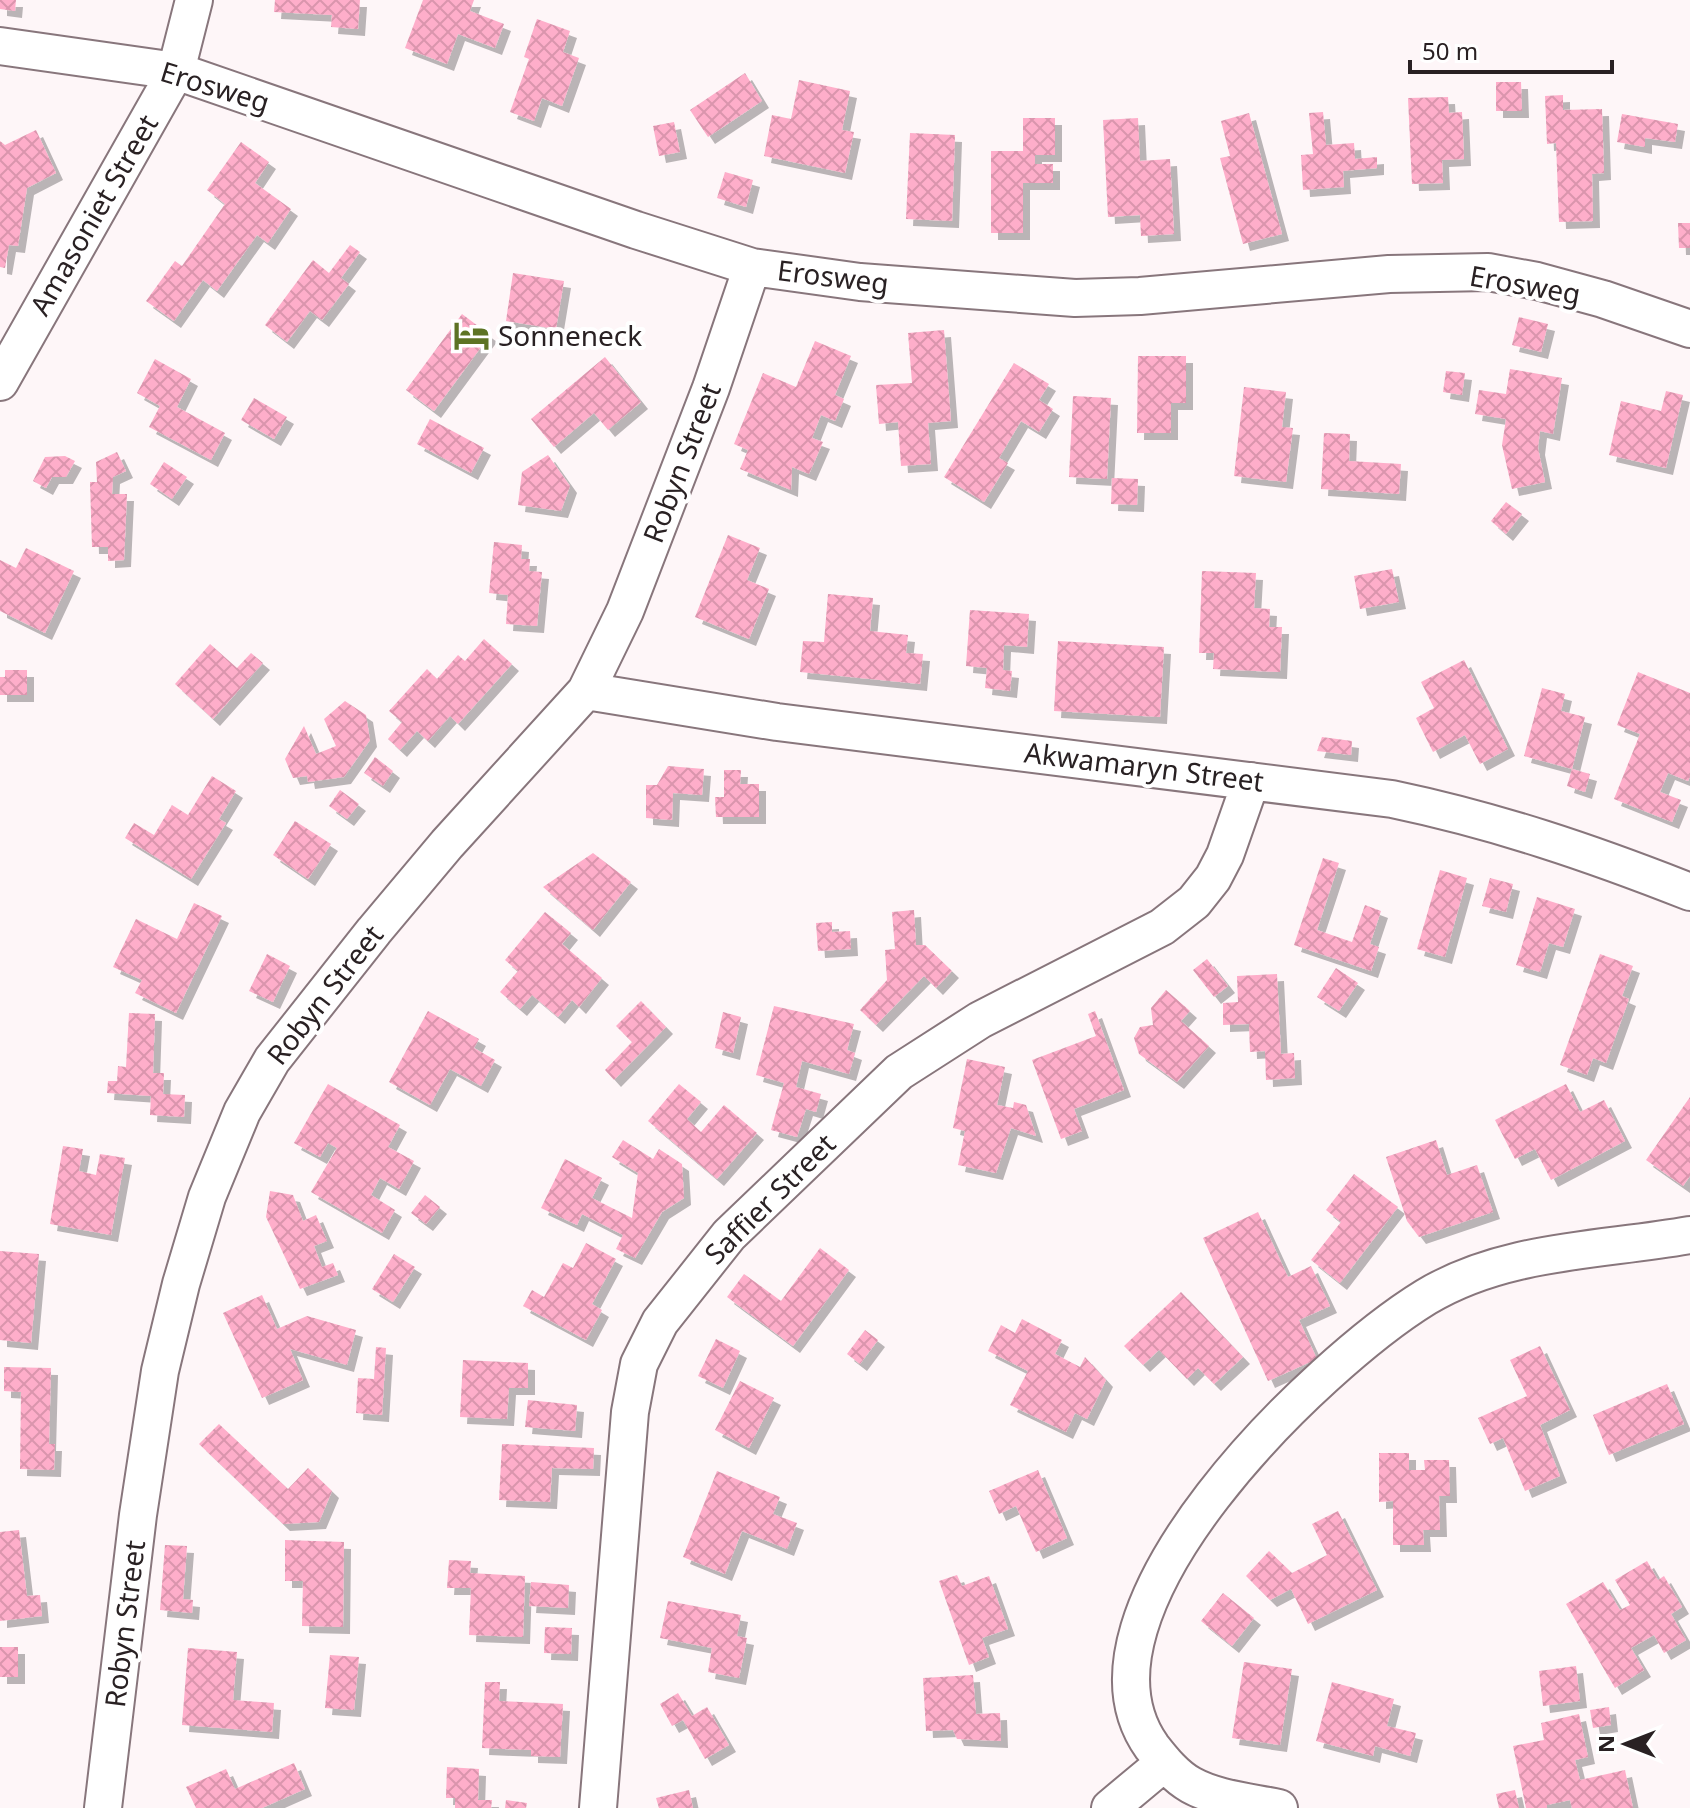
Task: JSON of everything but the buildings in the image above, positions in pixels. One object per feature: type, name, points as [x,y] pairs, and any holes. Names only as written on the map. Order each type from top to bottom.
[{"type":"street","name":"Amasoniet Street","points":[[0,382],[176,71],[194,0]]},
{"type":"street","name":"Erosweg","points":[[0,46],[176,71],[752,267],[860,282],[1075,298],[1140,296],[1389,274],[1488,272],[1537,281],[1690,329]]},
{"type":"street","name":"Robyn Street","points":[[103,1808],[138,1515],[160,1371],[181,1284],[207,1197],[242,1112],[272,1060],[374,931],[447,844],[586,691],[625,611],[711,388],[752,267]]},
{"type":"street","name":"Akwamaryn Street","points":[[586,691],[777,722],[1392,799],[1461,814],[1581,850],[1690,892]]},
{"type":"street","name":"Saffier Street","points":[[598,1808],[630,1412],[639,1364],[660,1322],[729,1235],[899,1072],[980,1020],[1162,927],[1194,902],[1213,878],[1225,855],[1251,781]]},
{"type":"street","points":[[1279,1808],[1192,1786],[1164,1763],[1141,1731],[1131,1699],[1130,1668],[1138,1634],[1156,1586],[1203,1505],[1282,1417],[1326,1375],[1428,1296],[1469,1276],[1509,1263],[1690,1235]]},
{"type":"street","points":[[1110,1808],[1164,1763]]},
{"type":"place","name":"Sonneneck","points":[[472,336]]}]
